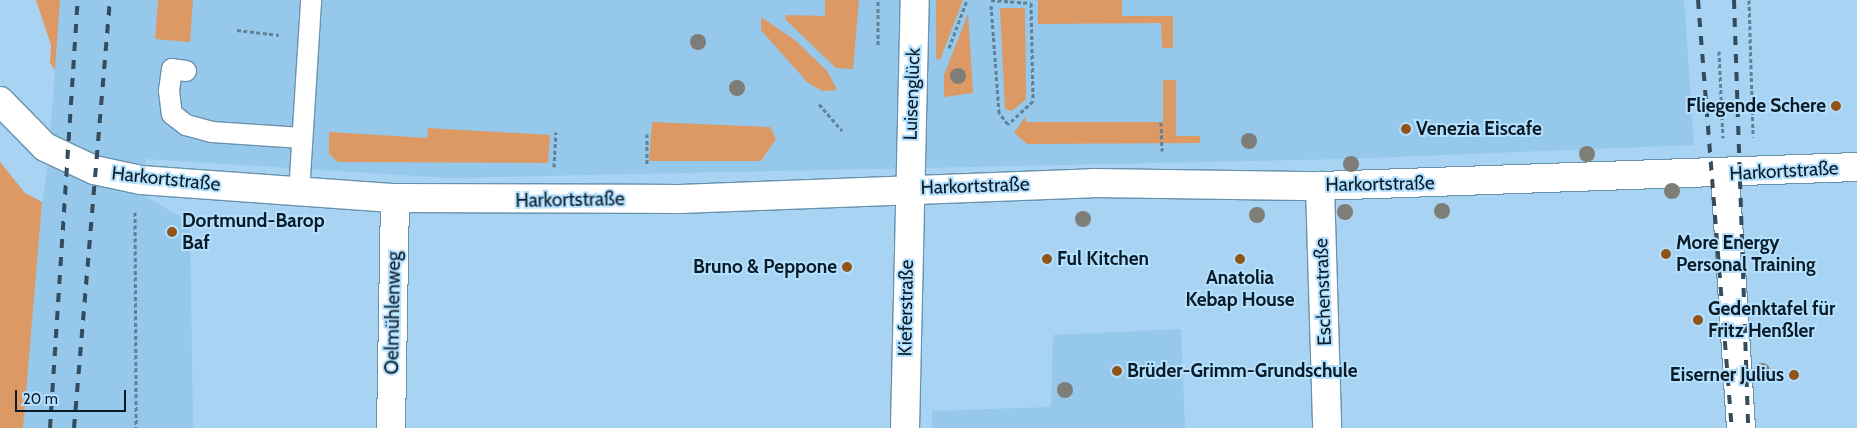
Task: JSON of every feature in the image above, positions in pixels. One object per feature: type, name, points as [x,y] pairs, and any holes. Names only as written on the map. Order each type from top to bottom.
[{"type":"street","name":"Luisenglück","points":[[909,189],[915,0]]},
{"type":"street","name":"Harkortstraße","points":[[0,101],[45,147],[94,170],[136,178],[299,193],[395,198],[680,199],[1093,183],[1320,186],[1725,174],[1857,167]]},
{"type":"street","points":[[1725,174],[1742,428]]},
{"type":"street","name":"Eschenstraße","points":[[1320,186],[1327,428]]},
{"type":"street","name":"Kieferstraße","points":[[905,428],[909,189]]},
{"type":"street","name":"Oelmühlenweg","points":[[391,428],[395,198]]},
{"type":"lane","points":[[299,193],[311,0]]},
{"type":"lane","points":[[186,70],[172,69],[169,91],[172,114],[186,125],[212,132],[302,138]]},
{"type":"path","points":[[1749,0],[1754,172]]},
{"type":"path","points":[[991,2],[1031,3],[1033,101],[1008,124],[999,113],[991,2]]},
{"type":"path","points":[[237,30],[309,38]]},
{"type":"path","points":[[1719,51],[1723,138]]},
{"type":"path","points":[[819,104],[842,130]]},
{"type":"path","points":[[1161,122],[1162,151]]},
{"type":"path","points":[[554,167],[556,132]]},
{"type":"path","points":[[646,134],[646,165]]},
{"type":"path","points":[[136,178],[136,428]]},
{"type":"shaded area","points":[[36,0],[60,0],[55,70],[50,63],[51,45]]},
{"type":"shaded area","points":[[60,0],[1684,0],[1694,145],[1345,159],[448,178],[146,159],[145,171],[104,166],[50,139]]},
{"type":"shaded area","points":[[158,0],[193,0],[190,42],[155,39]]},
{"type":"shaded area","points":[[825,0],[859,0],[853,69],[836,68],[785,19],[786,15],[825,16]]},
{"type":"shaded area","points":[[936,0],[963,0],[940,60],[936,59]]},
{"type":"shaded area","points":[[1038,0],[1122,0],[1122,16],[1173,16],[1173,48],[1162,48],[1161,23],[1038,24]]},
{"type":"shaded area","points":[[1000,8],[1025,8],[1026,99],[1012,111],[1005,109]]},
{"type":"shaded area","points":[[968,14],[973,93],[944,97],[944,75]]},
{"type":"shaded area","points":[[761,17],[795,40],[828,72],[837,90],[822,91],[808,83],[761,30]]},
{"type":"shaded area","points":[[1163,80],[1176,80],[1176,136],[1200,136],[1200,143],[1027,144],[1014,133],[1026,116],[1026,122],[1163,122]]},
{"type":"shaded area","points":[[652,122],[770,127],[776,139],[761,161],[649,161]]},
{"type":"shaded area","points":[[428,128],[550,135],[548,163],[338,162],[329,154],[329,132],[427,138]]},
{"type":"shaded area","points":[[49,156],[134,190],[190,222],[193,428],[11,428]]},
{"type":"shaded area","points":[[0,162],[25,193],[42,202],[23,428],[0,428]]},
{"type":"shaded area","name":"Brüder-Grimm-Grundschule","points":[[1181,329],[1185,428],[932,428],[932,411],[1051,407],[1053,335]]},
{"type":"railway","points":[[50,428],[78,0]]},
{"type":"railway","points":[[74,428],[110,0]]},
{"type":"railway","points":[[1698,0],[1732,428]]},
{"type":"railway","points":[[1734,0],[1748,428]]},
{"type":"place","name":"Fliegende Schere","points":[[1836,106]]},
{"type":"place","name":"Venezia Eiscafe","points":[[1406,129]]},
{"type":"place","name":"Dortmund-Barop Baf","points":[[172,232]]},
{"type":"place","name":"More Energy Personal Training","points":[[1666,254]]},
{"type":"place","name":"Ful Kitchen","points":[[1047,259]]},
{"type":"place","name":"Anatolia Kebap House","points":[[1240,259]]},
{"type":"place","name":"Bruno & Peppone","points":[[847,267]]},
{"type":"place","name":"Gedenktafel für Fritz Henßler","points":[[1698,320]]},
{"type":"place","name":"Brüder-Grimm-Grundschule","points":[[1117,371]]},
{"type":"place","name":"Eiserner Julius","points":[[1794,375]]}]
